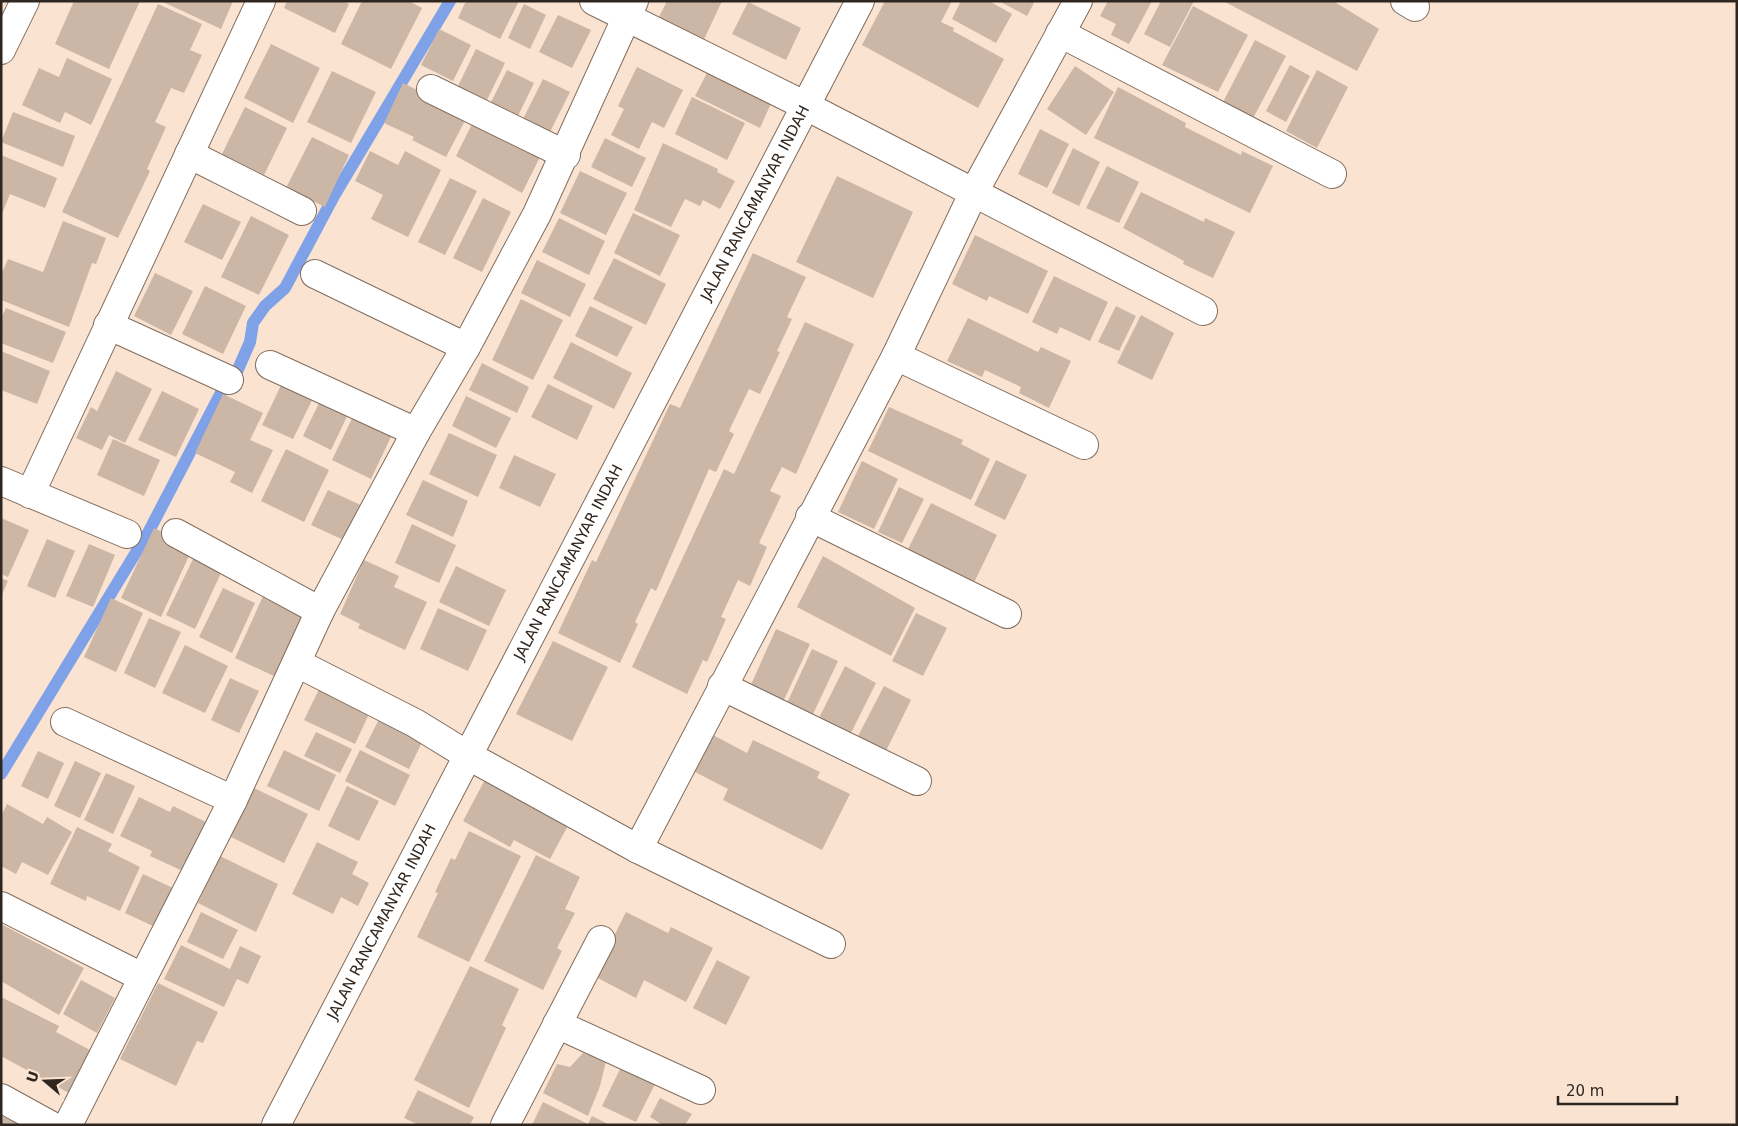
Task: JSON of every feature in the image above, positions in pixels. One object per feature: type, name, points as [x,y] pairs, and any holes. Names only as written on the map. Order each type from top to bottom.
[{"type":"street","points":[[1,50],[25,1]]},
{"type":"street","points":[[30,494],[261,1]]},
{"type":"street","points":[[594,1],[631,9],[806,106],[1203,311]]},
{"type":"street","name":"JALAN RANCAMANYAR INDAH","points":[[276,1125],[860,1]]},
{"type":"street","points":[[638,849],[810,517],[896,356],[974,192],[1078,1]]},
{"type":"street","points":[[68,1125],[233,800],[320,611],[416,432],[466,347],[537,214],[566,155],[631,9]]},
{"type":"street","points":[[1060,34],[1332,174]]},
{"type":"street","points":[[431,89],[566,155]]},
{"type":"street","points":[[189,154],[302,211]]},
{"type":"street","points":[[314,274],[466,347]]},
{"type":"street","points":[[108,325],[229,380]]},
{"type":"street","points":[[896,356],[1084,445]]},
{"type":"street","points":[[270,365],[416,432]]},
{"type":"street","points":[[1,481],[127,534]]},
{"type":"street","points":[[810,517],[1007,614]]},
{"type":"street","points":[[176,533],[320,611]]},
{"type":"street","points":[[297,663],[415,724],[467,755],[638,849],[831,944]]},
{"type":"street","points":[[722,686],[917,781]]},
{"type":"street","points":[[65,722],[233,800]]},
{"type":"street","points":[[1,906],[142,977]]},
{"type":"street","points":[[505,1125],[601,940]]},
{"type":"street","points":[[557,1024],[701,1090]]},
{"type":"street","points":[[1,1098],[50,1125]]},
{"type":"building","points":[[74,1],[140,1],[109,69],[55,44]]},
{"type":"building","points":[[161,1],[233,1],[221,29]]},
{"type":"building","points":[[287,1],[343,1],[349,4],[335,33],[284,8]]},
{"type":"building","points":[[362,1],[409,1],[422,8],[391,69],[341,44]]},
{"type":"building","points":[[466,1],[519,1],[500,39],[458,18]]},
{"type":"building","points":[[667,1],[722,1],[700,48],[655,25]]},
{"type":"building","points":[[885,1],[952,1],[941,22],[954,28],[953,31],[1004,59],[978,108],[862,45]]},
{"type":"building","points":[[961,1],[989,1],[1012,14],[996,43],[952,19]]},
{"type":"building","points":[[999,1],[1035,1],[1027,16]]},
{"type":"building","points":[[1108,1],[1152,1],[1129,44],[1111,35],[1116,24],[1100,16]]},
{"type":"building","points":[[1161,1],[1194,1],[1170,47],[1144,34]]},
{"type":"building","points":[[1223,1],[1333,1],[1379,29],[1357,71]]},
{"type":"building","points":[[748,2],[801,28],[786,60],[732,34]]},
{"type":"building","points":[[158,4],[202,24],[190,50],[202,55],[184,93],[171,88],[155,122],[166,127],[147,169],[150,171],[118,238],[62,212]]},
{"type":"building","points":[[524,4],[546,15],[530,49],[508,38]]},
{"type":"building","points":[[1193,6],[1248,35],[1218,92],[1162,65]]},
{"type":"building","points":[[558,15],[591,30],[572,68],[539,52]]},
{"type":"building","points":[[439,29],[471,45],[453,81],[421,65]]},
{"type":"building","points":[[1255,40],[1286,56],[1251,122],[1221,106]]},
{"type":"building","points":[[271,44],[320,68],[293,123],[244,98]]},
{"type":"building","points":[[476,49],[505,63],[487,100],[458,86]]},
{"type":"building","points":[[67,58],[112,79],[91,125],[65,112],[60,123],[22,105],[39,68],[59,77]]},
{"type":"building","points":[[1290,65],[1310,76],[1286,122],[1266,111]]},
{"type":"building","points":[[1075,66],[1114,92],[1086,135],[1047,109]]},
{"type":"building","points":[[637,67],[683,90],[664,128],[652,122],[639,149],[611,135],[624,109],[618,106]]},
{"type":"building","points":[[710,67],[773,99],[760,128],[695,96]]},
{"type":"building","points":[[507,70],[534,83],[517,118],[490,104]]},
{"type":"building","points":[[1317,70],[1348,87],[1317,148],[1286,131]]},
{"type":"building","points":[[332,71],[376,92],[351,143],[307,122]]},
{"type":"building","points":[[543,79],[570,92],[548,136],[521,123]]},
{"type":"building","points":[[403,83],[468,115],[446,157],[412,140],[414,137],[384,123]]},
{"type":"building","points":[[1118,87],[1186,123],[1185,127],[1241,155],[1242,151],[1273,166],[1250,213],[1094,138]]},
{"type":"building","points":[[692,97],[745,123],[727,160],[675,134]]},
{"type":"building","points":[[245,107],[287,128],[264,175],[222,154]]},
{"type":"building","points":[[13,112],[75,136],[63,167],[1,142]]},
{"type":"building","points":[[477,114],[545,147],[522,193],[456,156]]},
{"type":"building","points":[[1040,129],[1069,144],[1047,188],[1018,174]]},
{"type":"building","points":[[312,137],[349,155],[325,207],[286,188]]},
{"type":"building","points":[[605,138],[646,158],[632,187],[591,167]]},
{"type":"building","points":[[663,143],[718,169],[717,172],[735,181],[720,209],[703,200],[700,206],[685,199],[671,227],[634,210]]},
{"type":"building","points":[[1073,148],[1100,162],[1079,206],[1052,193]]},
{"type":"building","points":[[370,151],[398,165],[405,151],[441,170],[408,237],[371,219],[383,195],[355,181]]},
{"type":"building","points":[[1,155],[57,178],[45,208],[10,194],[1,216]]},
{"type":"building","points":[[1107,166],[1139,182],[1119,223],[1086,208]]},
{"type":"building","points":[[580,171],[627,193],[606,235],[560,213]]},
{"type":"building","points":[[837,176],[913,212],[873,298],[796,262]]},
{"type":"building","points":[[450,178],[477,191],[445,255],[418,242]]},
{"type":"building","points":[[1141,192],[1204,222],[1205,218],[1235,232],[1213,278],[1183,264],[1184,261],[1123,228]]},
{"type":"building","points":[[483,198],[511,212],[482,272],[453,258]]},
{"type":"building","points":[[203,204],[241,222],[222,260],[184,242]]},
{"type":"building","points":[[633,213],[680,235],[660,276],[614,253]]},
{"type":"building","points":[[251,216],[289,235],[259,295],[221,277]]},
{"type":"building","points":[[559,218],[605,241],[589,275],[542,252]]},
{"type":"building","points":[[63,221],[106,238],[96,264],[92,263],[69,327],[1,300],[1,275],[8,259],[43,272]]},
{"type":"building","points":[[975,235],[1048,271],[1028,314],[989,296],[987,301],[952,284]]},
{"type":"building","points":[[753,253],[806,277],[787,317],[792,319],[777,351],[780,352],[760,394],[749,389],[729,431],[734,434],[716,472],[709,469],[656,591],[651,588],[635,622],[638,624],[620,663],[558,633],[592,560],[596,562],[670,404],[680,408]]},
{"type":"building","points":[[614,258],[666,284],[646,325],[593,299]]},
{"type":"building","points":[[537,260],[586,284],[570,317],[521,293]]},
{"type":"building","points":[[155,273],[193,291],[171,335],[134,316]]},
{"type":"building","points":[[1054,276],[1108,302],[1090,341],[1060,327],[1057,334],[1032,322]]},
{"type":"building","points":[[205,286],[246,306],[223,354],[182,334]]},
{"type":"building","points":[[521,299],[563,320],[533,380],[492,360]]},
{"type":"building","points":[[590,306],[633,327],[617,357],[575,336]]},
{"type":"building","points":[[1116,306],[1136,316],[1119,351],[1098,342]]},
{"type":"building","points":[[6,308],[66,332],[53,363],[1,343],[1,318]]},
{"type":"building","points":[[1141,315],[1174,333],[1152,380],[1117,363]]},
{"type":"building","points":[[968,318],[1038,352],[1041,347],[1071,361],[1049,408],[1019,393],[1021,387],[985,370],[982,377],[947,361]]},
{"type":"building","points":[[805,322],[854,344],[796,474],[782,467],[770,491],[781,496],[759,543],[767,547],[750,586],[738,580],[721,617],[726,619],[707,662],[703,660],[687,694],[632,667],[724,469],[734,474]]},
{"type":"building","points":[[571,342],[632,373],[614,409],[553,378]]},
{"type":"building","points":[[1,351],[50,371],[37,404],[1,390]]},
{"type":"building","points":[[482,363],[529,387],[517,413],[469,390]]},
{"type":"building","points":[[116,371],[152,389],[125,443],[109,435],[102,450],[76,438],[91,407],[97,411]]},
{"type":"building","points":[[286,375],[317,390],[293,439],[262,425]]},
{"type":"building","points":[[548,384],[593,406],[577,440],[531,417]]},
{"type":"building","points":[[162,391],[199,409],[176,457],[138,440]]},
{"type":"building","points":[[223,394],[263,413],[250,440],[273,450],[252,493],[230,482],[235,472],[195,453]]},
{"type":"building","points":[[466,396],[511,418],[496,448],[452,426]]},
{"type":"building","points":[[322,397],[350,410],[331,450],[303,436]]},
{"type":"building","points":[[358,406],[397,424],[371,479],[332,460]]},
{"type":"building","points":[[889,407],[963,440],[961,444],[990,459],[971,500],[868,451]]},
{"type":"building","points":[[449,433],[497,455],[478,497],[429,474]]},
{"type":"building","points":[[113,439],[160,460],[144,496],[97,475]]},
{"type":"building","points":[[286,449],[329,470],[304,522],[261,501]]},
{"type":"building","points":[[514,455],[556,474],[540,507],[499,488]]},
{"type":"building","points":[[996,460],[1027,475],[1005,520],[974,505]]},
{"type":"building","points":[[862,461],[898,479],[874,529],[838,512]]},
{"type":"building","points":[[423,480],[468,501],[453,537],[406,515]]},
{"type":"building","points":[[899,487],[924,499],[902,543],[878,532]]},
{"type":"building","points":[[328,490],[365,507],[348,542],[311,525]]},
{"type":"building","points":[[931,503],[997,535],[969,593],[907,551]]},
{"type":"building","points":[[1,518],[29,530],[8,577],[1,574]]},
{"type":"building","points":[[412,524],[456,545],[439,583],[395,563]]},
{"type":"building","points":[[154,528],[193,547],[161,617],[121,598]]},
{"type":"building","points":[[47,539],[75,551],[55,598],[27,586]]},
{"type":"building","points":[[89,544],[115,555],[93,607],[66,596]]},
{"type":"building","points":[[823,556],[915,608],[891,656],[797,607]]},
{"type":"building","points":[[193,559],[221,573],[195,629],[166,615]]},
{"type":"building","points":[[364,560],[399,576],[394,587],[427,602],[405,650],[358,628],[360,624],[340,614]]},
{"type":"building","points":[[456,566],[506,590],[489,626],[439,602]]},
{"type":"building","points":[[1,578],[8,581],[1,597]]},
{"type":"building","points":[[223,588],[255,603],[232,653],[199,637]]},
{"type":"building","points":[[264,594],[306,614],[276,677],[235,658]]},
{"type":"building","points":[[111,598],[143,613],[116,672],[84,657]]},
{"type":"building","points":[[438,608],[487,630],[468,671],[420,649]]},
{"type":"building","points":[[916,613],[947,628],[923,676],[892,661]]},
{"type":"building","points":[[149,618],[181,632],[155,688],[124,673]]},
{"type":"building","points":[[776,629],[810,644],[782,704],[749,689]]},
{"type":"building","points":[[553,641],[608,667],[572,741],[516,714]]},
{"type":"building","points":[[185,645],[228,666],[205,713],[162,693]]},
{"type":"building","points":[[812,649],[838,661],[813,714],[787,703]]},
{"type":"building","points":[[845,666],[876,683],[850,735],[818,720]]},
{"type":"building","points":[[230,678],[259,691],[239,733],[211,720]]},
{"type":"building","points":[[324,679],[374,703],[355,744],[304,720]]},
{"type":"building","points":[[884,686],[911,700],[885,753],[857,738]]},
{"type":"building","points":[[381,715],[425,736],[409,769],[365,747]]},
{"type":"building","points":[[316,732],[352,749],[340,773],[304,756]]},
{"type":"building","points":[[713,735],[747,753],[753,740],[820,772],[817,778],[850,794],[822,850],[723,800],[728,789],[695,772]]},
{"type":"building","points":[[284,750],[336,775],[319,811],[267,786]]},
{"type":"building","points":[[360,750],[410,775],[395,806],[345,781]]},
{"type":"building","points":[[38,751],[64,763],[48,799],[21,786]]},
{"type":"building","points":[[75,761],[101,773],[80,818],[54,806]]},
{"type":"building","points":[[106,773],[135,786],[113,834],[84,820]]},
{"type":"building","points":[[488,774],[571,820],[550,859],[514,840],[510,847],[463,821]]},
{"type":"building","points":[[347,786],[379,801],[359,841],[328,826]]},
{"type":"building","points":[[254,788],[308,814],[284,863],[231,837]]},
{"type":"building","points":[[139,797],[170,812],[173,806],[208,823],[185,872],[150,856],[152,851],[120,836]]},
{"type":"building","points":[[7,804],[43,824],[47,817],[72,832],[48,875],[22,862],[16,874],[1,866],[1,816]]},
{"type":"building","points":[[77,827],[112,844],[108,851],[140,867],[120,911],[87,896],[86,901],[50,884]]},
{"type":"building","points":[[469,831],[521,856],[469,962],[417,937],[438,893],[435,892],[451,858],[455,860]]},
{"type":"building","points":[[317,842],[358,862],[352,874],[369,883],[358,906],[341,897],[333,914],[292,894]]},
{"type":"building","points":[[536,855],[580,877],[565,909],[575,913],[557,948],[562,951],[543,990],[484,961]]},
{"type":"building","points":[[220,856],[278,884],[256,932],[198,903]]},
{"type":"building","points":[[143,874],[173,888],[155,927],[125,913]]},
{"type":"building","points":[[201,912],[238,930],[223,959],[187,942]]},
{"type":"building","points":[[626,912],[668,933],[671,927],[713,948],[686,1002],[644,980],[636,998],[594,976]]},
{"type":"building","points":[[1,924],[84,968],[59,1015],[1,981]]},
{"type":"building","points":[[181,945],[230,969],[240,946],[261,956],[248,984],[237,979],[224,1007],[164,979]]},
{"type":"building","points":[[717,960],[750,977],[726,1025],[693,1008]]},
{"type":"building","points":[[470,966],[519,989],[502,1025],[506,1028],[469,1108],[414,1080]]},
{"type":"building","points":[[81,980],[115,998],[97,1033],[63,1014]]},
{"type":"building","points":[[158,983],[218,1012],[203,1043],[197,1041],[176,1086],[120,1059]]},
{"type":"building","points":[[1,997],[59,1026],[56,1032],[92,1051],[69,1093],[1,1056]]},
{"type":"building","points":[[583,1053],[606,1061],[600,1086],[588,1116],[543,1093],[557,1064],[570,1067]]},
{"type":"building","points":[[625,1059],[659,1076],[636,1122],[602,1106]]},
{"type":"building","points":[[418,1090],[474,1117],[470,1125],[419,1125],[404,1118]]},
{"type":"building","points":[[660,1098],[692,1114],[685,1125],[663,1125],[650,1117]]},
{"type":"building","points":[[543,1102],[588,1124],[592,1116],[610,1125],[532,1125]]},
{"type":"building","points":[[4,1110],[31,1125],[1,1125]]},
{"type":"waterway","points":[[1,774],[149,531],[225,385],[232,383],[250,342],[253,323],[265,306],[285,288],[334,196],[450,1]]}]
